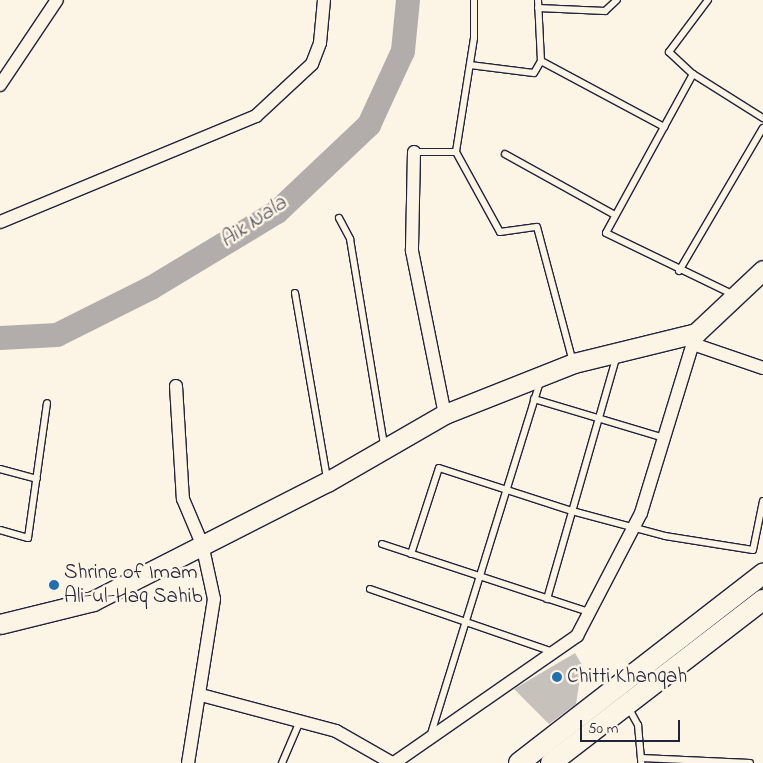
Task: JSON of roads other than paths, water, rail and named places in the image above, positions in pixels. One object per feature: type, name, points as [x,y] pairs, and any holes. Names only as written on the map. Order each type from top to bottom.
[{"type":"main road","points":[[519,763],[763,574]]},
{"type":"main road","points":[[551,763],[763,600]]},
{"type":"street","points":[[0,85],[57,0]]},
{"type":"street","points":[[0,222],[256,116],[312,64],[320,43],[324,0]]},
{"type":"street","points":[[414,152],[412,251],[445,414]]},
{"type":"street","points":[[201,695],[301,720],[336,731],[393,763],[576,636],[635,525],[694,338],[763,270]]},
{"type":"street","points":[[0,624],[93,601],[385,452],[445,414],[574,363],[694,338],[763,368]]},
{"type":"street","points":[[176,386],[183,499],[202,544],[214,599],[201,695],[188,763]]},
{"type":"lane","points":[[474,0],[470,65],[456,152],[500,232],[536,227],[574,363]]},
{"type":"lane","points":[[470,65],[534,73],[541,61],[538,0]]},
{"type":"lane","points":[[538,8],[605,10],[617,0]]},
{"type":"lane","points":[[708,0],[669,52],[693,74],[763,118]]},
{"type":"lane","points":[[541,61],[664,128]]},
{"type":"lane","points":[[693,74],[606,233],[679,271],[735,296]]},
{"type":"lane","points":[[679,271],[763,128]]},
{"type":"lane","points":[[414,152],[456,152]]},
{"type":"lane","points":[[505,154],[616,215]]},
{"type":"lane","points":[[339,218],[350,238],[385,452]]},
{"type":"lane","points":[[295,293],[327,482]]},
{"type":"lane","points":[[547,599],[618,353]]},
{"type":"lane","points":[[430,738],[541,377]]},
{"type":"lane","points":[[534,399],[664,438]]},
{"type":"lane","points":[[0,530],[28,538],[47,403]]},
{"type":"lane","points":[[411,554],[439,468],[572,512],[635,525],[665,536],[753,550],[763,502]]},
{"type":"lane","points":[[0,469],[37,479]]},
{"type":"lane","points":[[382,544],[589,612]]},
{"type":"lane","points":[[370,589],[553,652]]},
{"type":"lane","points":[[626,706],[638,724],[641,761],[750,763]]},
{"type":"lane","points":[[282,763],[301,720]]},
{"type":"waterway","name":"Aik Nala","points":[[0,338],[57,335],[151,288],[277,212],[369,125],[403,51],[408,0]]},
{"type":"place","name":"Shrine of Imam Ali-ul-Haq Sahib","points":[[54,585]]},
{"type":"place","name":"Chitti Khanqah","points":[[557,677]]}]
